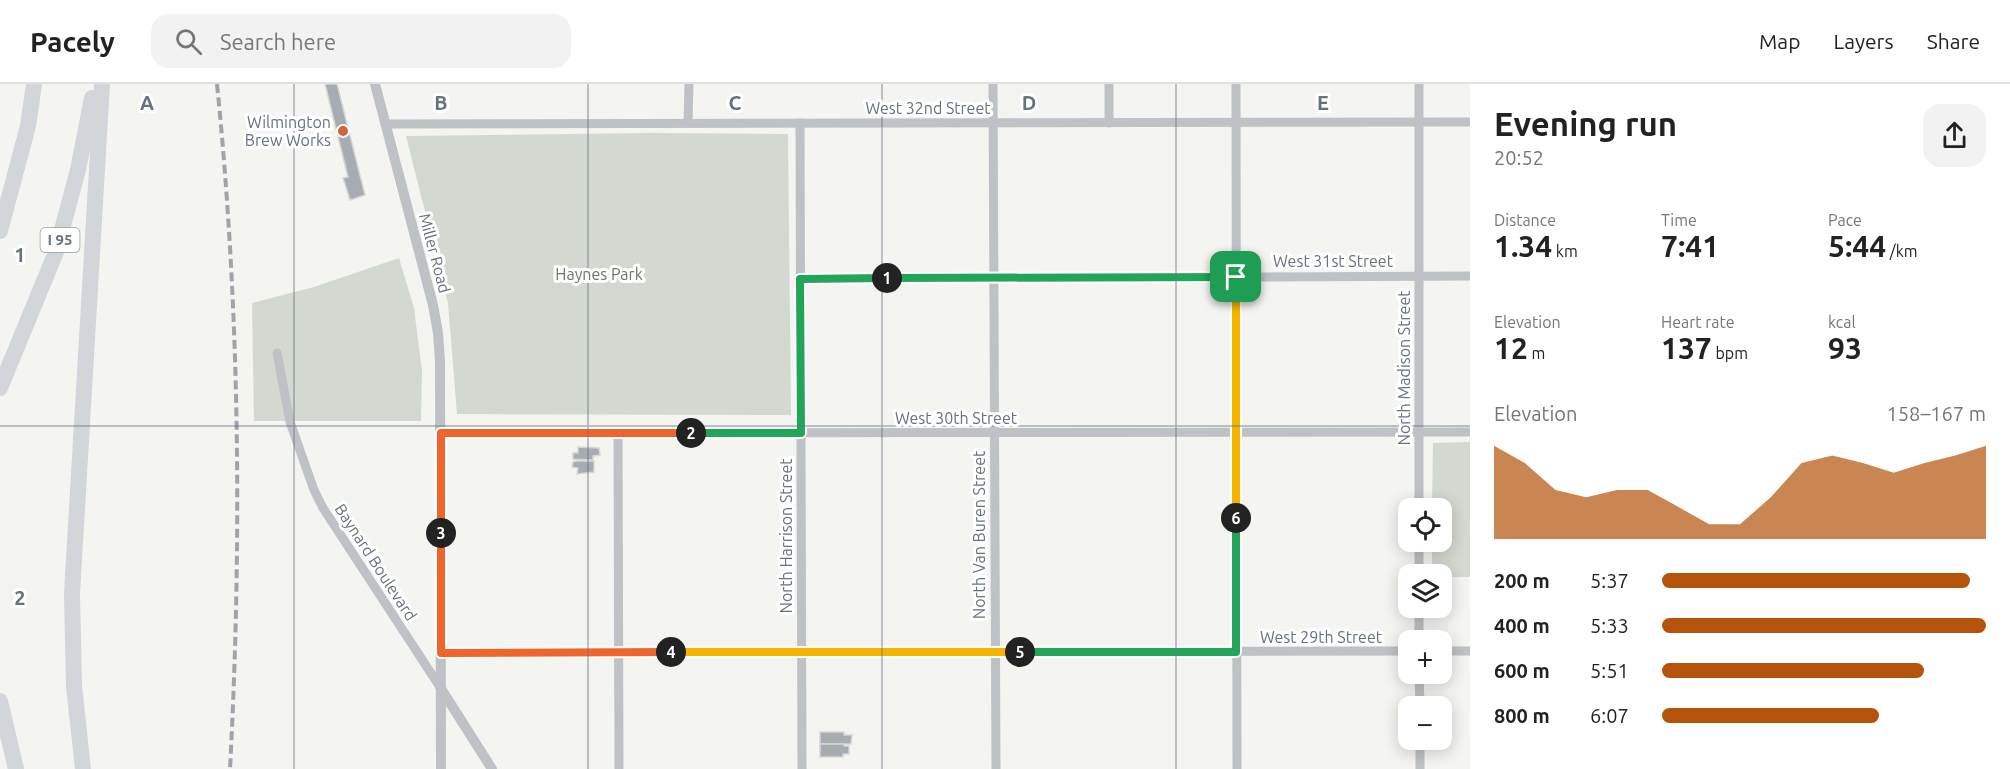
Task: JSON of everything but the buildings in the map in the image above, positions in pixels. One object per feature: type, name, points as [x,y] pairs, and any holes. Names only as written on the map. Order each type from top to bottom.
[{"type":"highway","points":[[0,231],[28,126],[34,84]]},
{"type":"highway","name":"I 95","points":[[0,388],[56,252],[78,170],[95,84]]},
{"type":"highway","points":[[82,769],[74,686],[72,593],[102,84]]},
{"type":"highway","points":[[0,701],[16,769]]},
{"type":"street","name":"Miller Road","points":[[375,84],[436,318],[440,361],[441,433],[441,769]]},
{"type":"street","points":[[688,123],[689,84]]},
{"type":"street","name":"North Van Buren Street","points":[[993,84],[996,769]]},
{"type":"street","points":[[1109,84],[1109,123]]},
{"type":"street","points":[[1236,84],[1237,769]]},
{"type":"street","name":"North Madison Street","points":[[1419,84],[1419,498]]},
{"type":"street","name":"West 32nd Street","points":[[385,124],[1470,122]]},
{"type":"street","name":"North Harrison Street","points":[[800,123],[802,769]]},
{"type":"street","name":"West 31st Street","points":[[800,279],[1470,276]]},
{"type":"street","name":"Baynard Boulevard","points":[[277,353],[290,422],[314,490],[323,508],[492,769]]},
{"type":"street","name":"West 30th Street","points":[[441,433],[1470,432]]},
{"type":"street","points":[[618,433],[619,769]]},
{"type":"street","name":"West 29th Street","points":[[441,653],[1398,651]]},
{"type":"street","points":[[1452,651],[1470,651]]},
{"type":"street","points":[[1420,750],[1420,769]]},
{"type":"green space","name":"Haynes Park","points":[[788,134],[791,415],[457,414],[448,303],[406,136]]},
{"type":"green space","points":[[399,258],[414,308],[422,371],[421,421],[254,421],[252,303],[314,287]]},
{"type":"green space","points":[[1470,442],[1470,577],[1452,577],[1452,564],[1432,564],[1432,552],[1452,552],[1452,498],[1432,498],[1433,443]]},
{"type":"railway","points":[[217,84],[225,169],[237,426],[236,598],[230,769]]},
{"type":"place","name":"Wilmington Brew Works","points":[[343,131]]},
{"type":"route","points":[[1236,277],[1236,652],[441,653],[441,433],[801,433],[800,279],[1236,277]]}]
